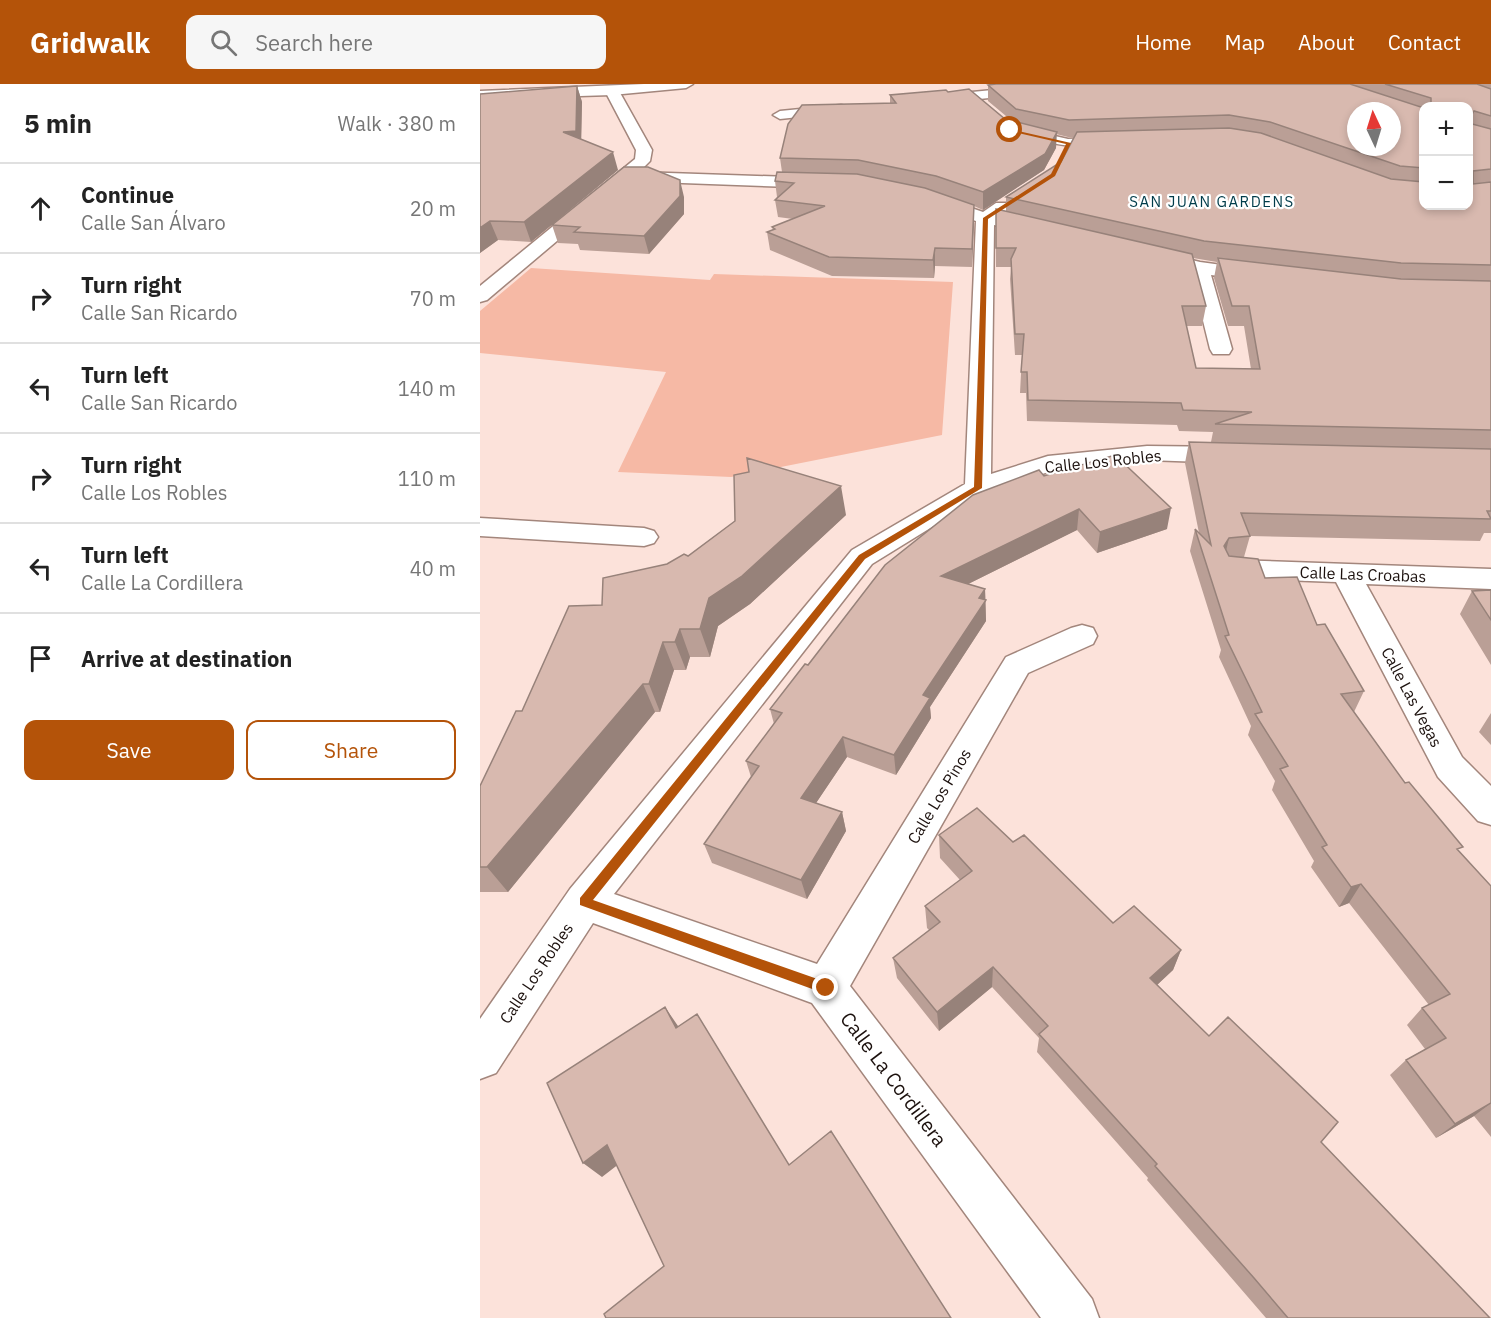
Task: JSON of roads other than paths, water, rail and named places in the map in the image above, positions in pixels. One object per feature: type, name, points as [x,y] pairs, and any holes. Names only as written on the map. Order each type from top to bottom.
[{"type":"street","points":[[480,95],[612,91],[686,84]]},
{"type":"street","points":[[480,296],[642,161],[644,150],[612,91]]},
{"type":"street","points":[[915,101],[1022,91]]},
{"type":"street","points":[[971,96],[985,108]]},
{"type":"street","points":[[780,115],[859,107]]},
{"type":"street","points":[[999,120],[1010,130],[1068,143],[1128,140]]},
{"type":"street","points":[[1058,164],[1068,143]]},
{"type":"street","points":[[624,176],[842,184]]},
{"type":"street","points":[[909,195],[930,199],[985,218],[1053,234]]},
{"type":"street","points":[[985,218],[1014,200]]},
{"type":"street","points":[[978,488],[985,218]]},
{"type":"street","points":[[1132,252],[1200,268],[1280,278]]},
{"type":"street","points":[[1200,268],[1221,349]]},
{"type":"street","name":"Calle Los Robles","points":[[480,1056],[584,902],[862,557],[978,488],[1048,464],[1147,453],[1254,456]]},
{"type":"street","points":[[480,527],[644,537]]},
{"type":"street","name":"Calle Las Croabas","points":[[1234,568],[1491,579]]},
{"type":"street","name":"Calle Las Vegas","points":[[1346,574],[1450,767],[1491,810]]},
{"type":"street","name":"Calle Los Pinos","points":[[826,988],[1017,665],[1082,636]]},
{"type":"street","points":[[584,902],[826,988]]},
{"type":"street","name":"Calle La Cordillera","points":[[826,988],[1073,1318]]},
{"type":"district","name":"SAN JUAN GARDENS","points":[[1212,201]]}]
